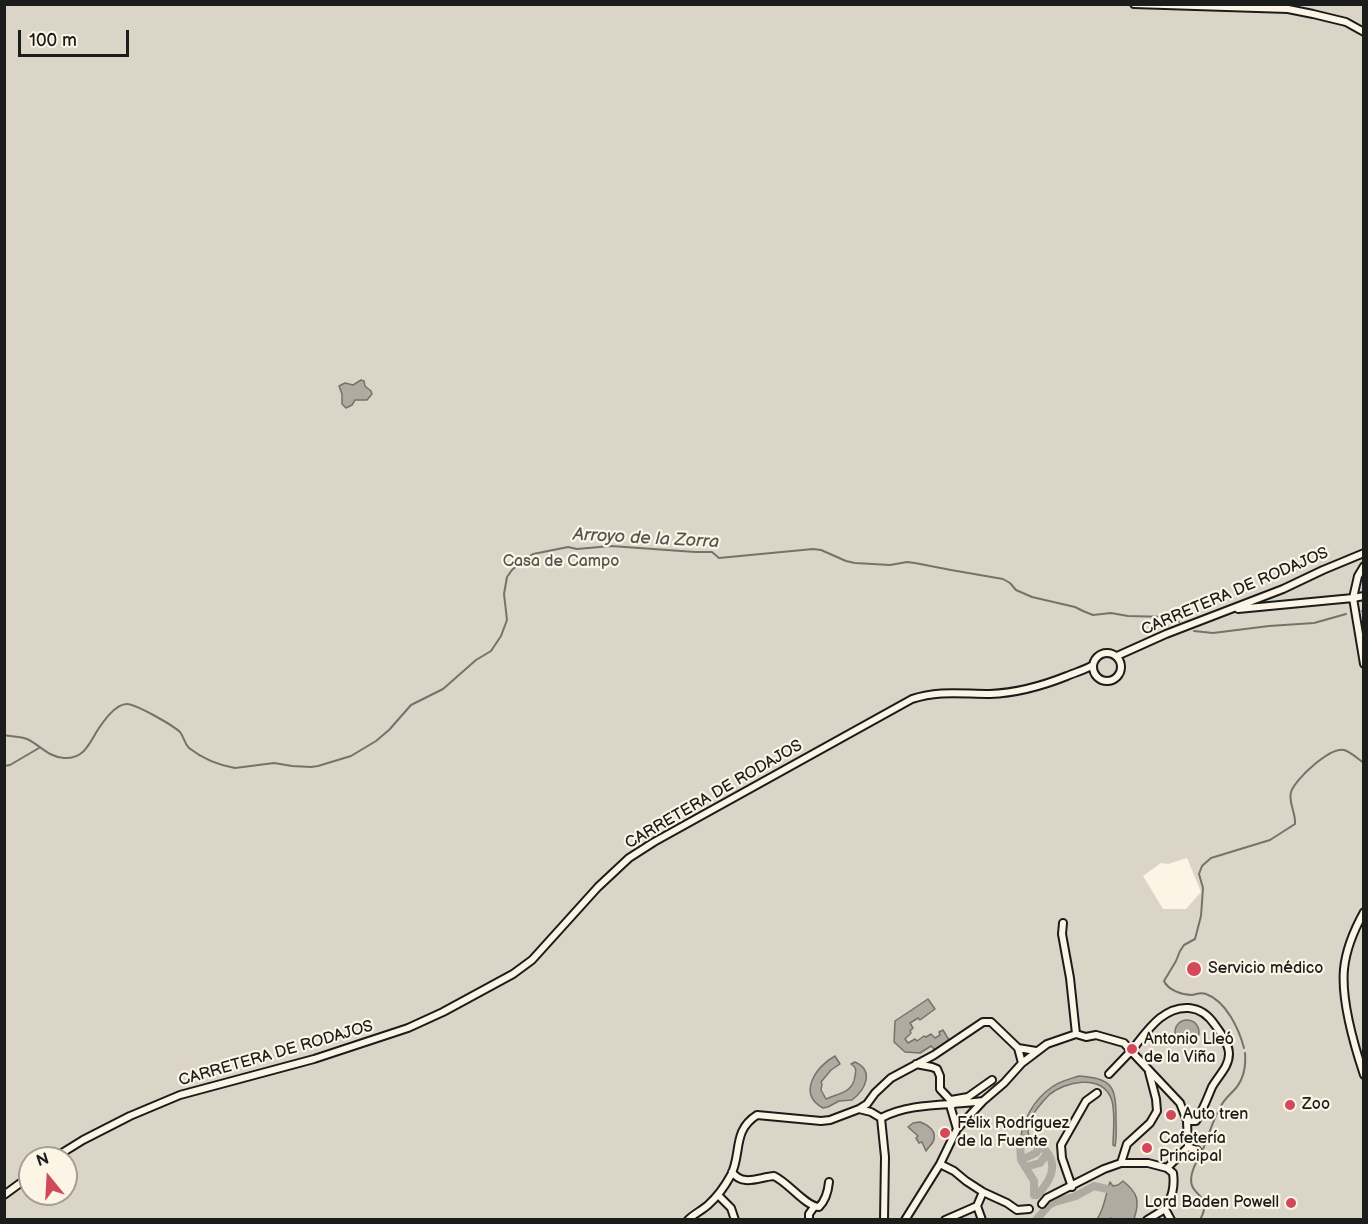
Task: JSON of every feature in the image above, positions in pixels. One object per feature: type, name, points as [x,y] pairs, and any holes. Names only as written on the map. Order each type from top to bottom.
[{"type":"street","points":[[1134,4],[1288,9],[1346,22],[1364,32]]},
{"type":"street","name":"CARRETERA DE RODAJOS","points":[[1117,656],[1166,634],[1283,589],[1364,553]]},
{"type":"street","points":[[1364,566],[1358,576],[1353,598],[1364,664]]},
{"type":"street","points":[[1228,610],[1364,596]]},
{"type":"street","points":[[1110,653],[1117,656],[1121,671],[1116,678],[1103,681],[1095,675],[1093,665],[1101,655],[1110,653]]},
{"type":"street","name":"CARRETERA DE RODAJOS","points":[[73,1146],[130,1116],[180,1095],[314,1059],[408,1028],[443,1012],[513,974],[532,960],[598,887],[629,858],[912,699],[942,693],[992,694],[1019,691],[1047,684],[1093,665]]},
{"type":"street","points":[[1364,912],[1353,934],[1344,969],[1344,983],[1351,1035],[1364,1075]]},
{"type":"street","points":[[1063,923],[1062,934],[1070,978],[1076,1034]]},
{"type":"street","points":[[1109,1074],[1154,1023],[1166,1013],[1179,1008],[1192,1008],[1204,1013],[1225,1040],[1229,1053],[1227,1065],[1214,1084],[1196,1121],[1187,1121]]},
{"type":"street","points":[[688,1220],[718,1195],[732,1172],[744,1126],[757,1115],[821,1121],[859,1109],[867,1104],[891,1078],[934,1055],[983,1022],[992,1022],[1018,1048],[1022,1063]]},
{"type":"street","points":[[916,1220],[907,1217],[940,1164],[957,1129],[1036,1051],[1047,1044],[1076,1034],[1086,1037],[1096,1035],[1124,1043],[1180,1103],[1187,1121],[1188,1147],[1167,1168]]},
{"type":"street","points":[[1018,1048],[1036,1051]]},
{"type":"street","points":[[916,1064],[937,1069],[940,1076],[940,1089],[952,1103],[957,1129]]},
{"type":"street","points":[[1121,1163],[1128,1144],[1150,1123],[1157,1111],[1149,1071]]},
{"type":"street","points":[[952,1103],[968,1097],[992,1080]]},
{"type":"street","points":[[1072,1187],[1062,1158],[1061,1145],[1086,1101],[1097,1092]]},
{"type":"street","points":[[881,1118],[893,1112],[920,1107],[983,1101]]},
{"type":"street","points":[[859,1109],[881,1118]]},
{"type":"street","points":[[881,1118],[885,1157],[884,1220]]},
{"type":"street","points":[[1188,1147],[1197,1150]]},
{"type":"street","points":[[1042,1204],[1047,1198],[1104,1169],[1121,1163],[1148,1163],[1167,1168],[1173,1173],[1174,1187],[1165,1209],[1147,1220]]},
{"type":"street","points":[[940,1164],[954,1171],[966,1182],[1017,1210],[1029,1209]]},
{"type":"street","points":[[732,1172],[744,1181],[774,1176],[779,1178],[814,1207],[819,1207],[825,1200],[829,1182]]},
{"type":"street","points":[[4,1195],[18,1185]]},
{"type":"street","points":[[982,1220],[977,1206],[983,1192]]},
{"type":"street","points":[[718,1195],[731,1208],[735,1220]]},
{"type":"street","points":[[945,1220],[977,1206]]},
{"type":"street","points":[[808,1220],[814,1207]]},
{"type":"street","points":[[1165,1209],[1171,1220]]},
{"type":"street","points":[[1017,1210],[1017,1220]]},
{"type":"green space","name":"Casa de Campo","points":[[5,5],[1363,5],[1363,1219],[5,1220]],"holes":[[[1187,858],[1201,892],[1186,909],[1163,909],[1143,876],[1161,863],[1168,864]]]},
{"type":"shaded area","points":[[361,380],[372,394],[367,400],[355,400],[346,408],[342,404],[339,386],[345,383],[353,385]]},
{"type":"shaded area","points":[[928,999],[935,1009],[920,1020],[918,1018],[910,1023],[913,1028],[905,1039],[908,1043],[931,1034],[935,1038],[943,1030],[949,1040],[935,1050],[931,1046],[920,1053],[905,1052],[894,1042],[895,1021]]},
{"type":"shaded area","points":[[1187,1020],[1195,1024],[1199,1032],[1195,1040],[1187,1044],[1179,1040],[1175,1032],[1179,1024]]},
{"type":"shaded area","points":[[835,1056],[840,1064],[831,1070],[821,1082],[821,1090],[826,1099],[845,1092],[851,1086],[856,1071],[851,1064],[855,1062],[865,1070],[866,1081],[861,1091],[852,1100],[839,1101],[823,1108],[815,1102],[810,1088],[821,1066]]},
{"type":"shaded area","points":[[1079,1076],[1099,1079],[1110,1086],[1113,1091],[1116,1107],[1115,1146],[1113,1145],[1114,1115],[1111,1098],[1099,1085],[1082,1082],[1064,1086],[1049,1095],[1029,1122],[1030,1140],[1025,1140],[1020,1144],[1026,1119],[1045,1092],[1065,1080]]},
{"type":"shaded area","points":[[920,1122],[929,1127],[934,1135],[933,1142],[926,1151],[922,1142],[919,1143],[916,1138],[918,1136],[908,1127]]},
{"type":"shaded area","points":[[1123,1181],[1135,1194],[1137,1207],[1134,1219],[1097,1219],[1110,1182],[1113,1186]]},
{"type":"waterway","name":"Arroyo de la Zorra","points":[[4,735],[24,738],[53,755],[71,758],[85,750],[114,710],[127,704],[146,711],[176,729],[189,748],[200,755],[229,767],[274,763],[311,767],[351,756],[389,730],[411,705],[443,689],[476,660],[491,651],[501,636],[507,620],[504,594],[507,577],[512,570],[533,554],[568,547],[577,549],[611,546],[712,552],[719,558],[813,549],[855,563],[890,565],[907,562],[1003,579],[1016,590],[1032,597],[1075,607],[1093,615],[1111,613],[1128,616],[1171,617],[1179,622]]},
{"type":"waterway","name":"Arroyo de la Zorra","points":[[1194,631],[1213,633],[1314,623],[1346,614]]},
{"type":"waterway","name":"Arroyo de la Zorra","points":[[4,766],[10,765],[39,748]]},
{"type":"waterway","points":[[1244,1048],[1235,1024],[1220,1003],[1204,993],[1188,995],[1176,991],[1164,981],[1184,945],[1195,939],[1201,916],[1203,888],[1199,874],[1202,866],[1211,858],[1270,840],[1295,824],[1290,800],[1291,792],[1299,780],[1330,753],[1344,750],[1364,763]]},
{"type":"waterway","points":[[1200,1220],[1204,1204],[1192,1186],[1193,1170],[1218,1111],[1243,1076],[1245,1053]]},
{"type":"waterway","points":[[1030,1140],[1046,1151],[1052,1163],[1049,1180],[1037,1195]]},
{"type":"waterway","points":[[1020,1144],[1021,1160],[1034,1181],[1034,1195]]},
{"type":"waterway","points":[[1021,1160],[1036,1153],[1040,1147]]},
{"type":"waterway","points":[[1025,1167],[1040,1163],[1047,1154]]},
{"type":"waterway","points":[[1036,1220],[1049,1205],[1055,1202],[1076,1196],[1094,1186],[1107,1189]]},
{"type":"place","name":"Servicio médico","points":[[1194,969]]},
{"type":"place","name":"Antonio Lleó de la Viña","points":[[1132,1049]]},
{"type":"place","name":"Zoo","points":[[1290,1105]]},
{"type":"place","name":"Auto tren","points":[[1171,1115]]},
{"type":"place","name":"Félix Rodríguez de la Fuente","points":[[945,1133]]},
{"type":"place","name":"Cafetería Principal","points":[[1147,1148]]},
{"type":"place","name":"Lord Baden Powell","points":[[1291,1203]]}]
